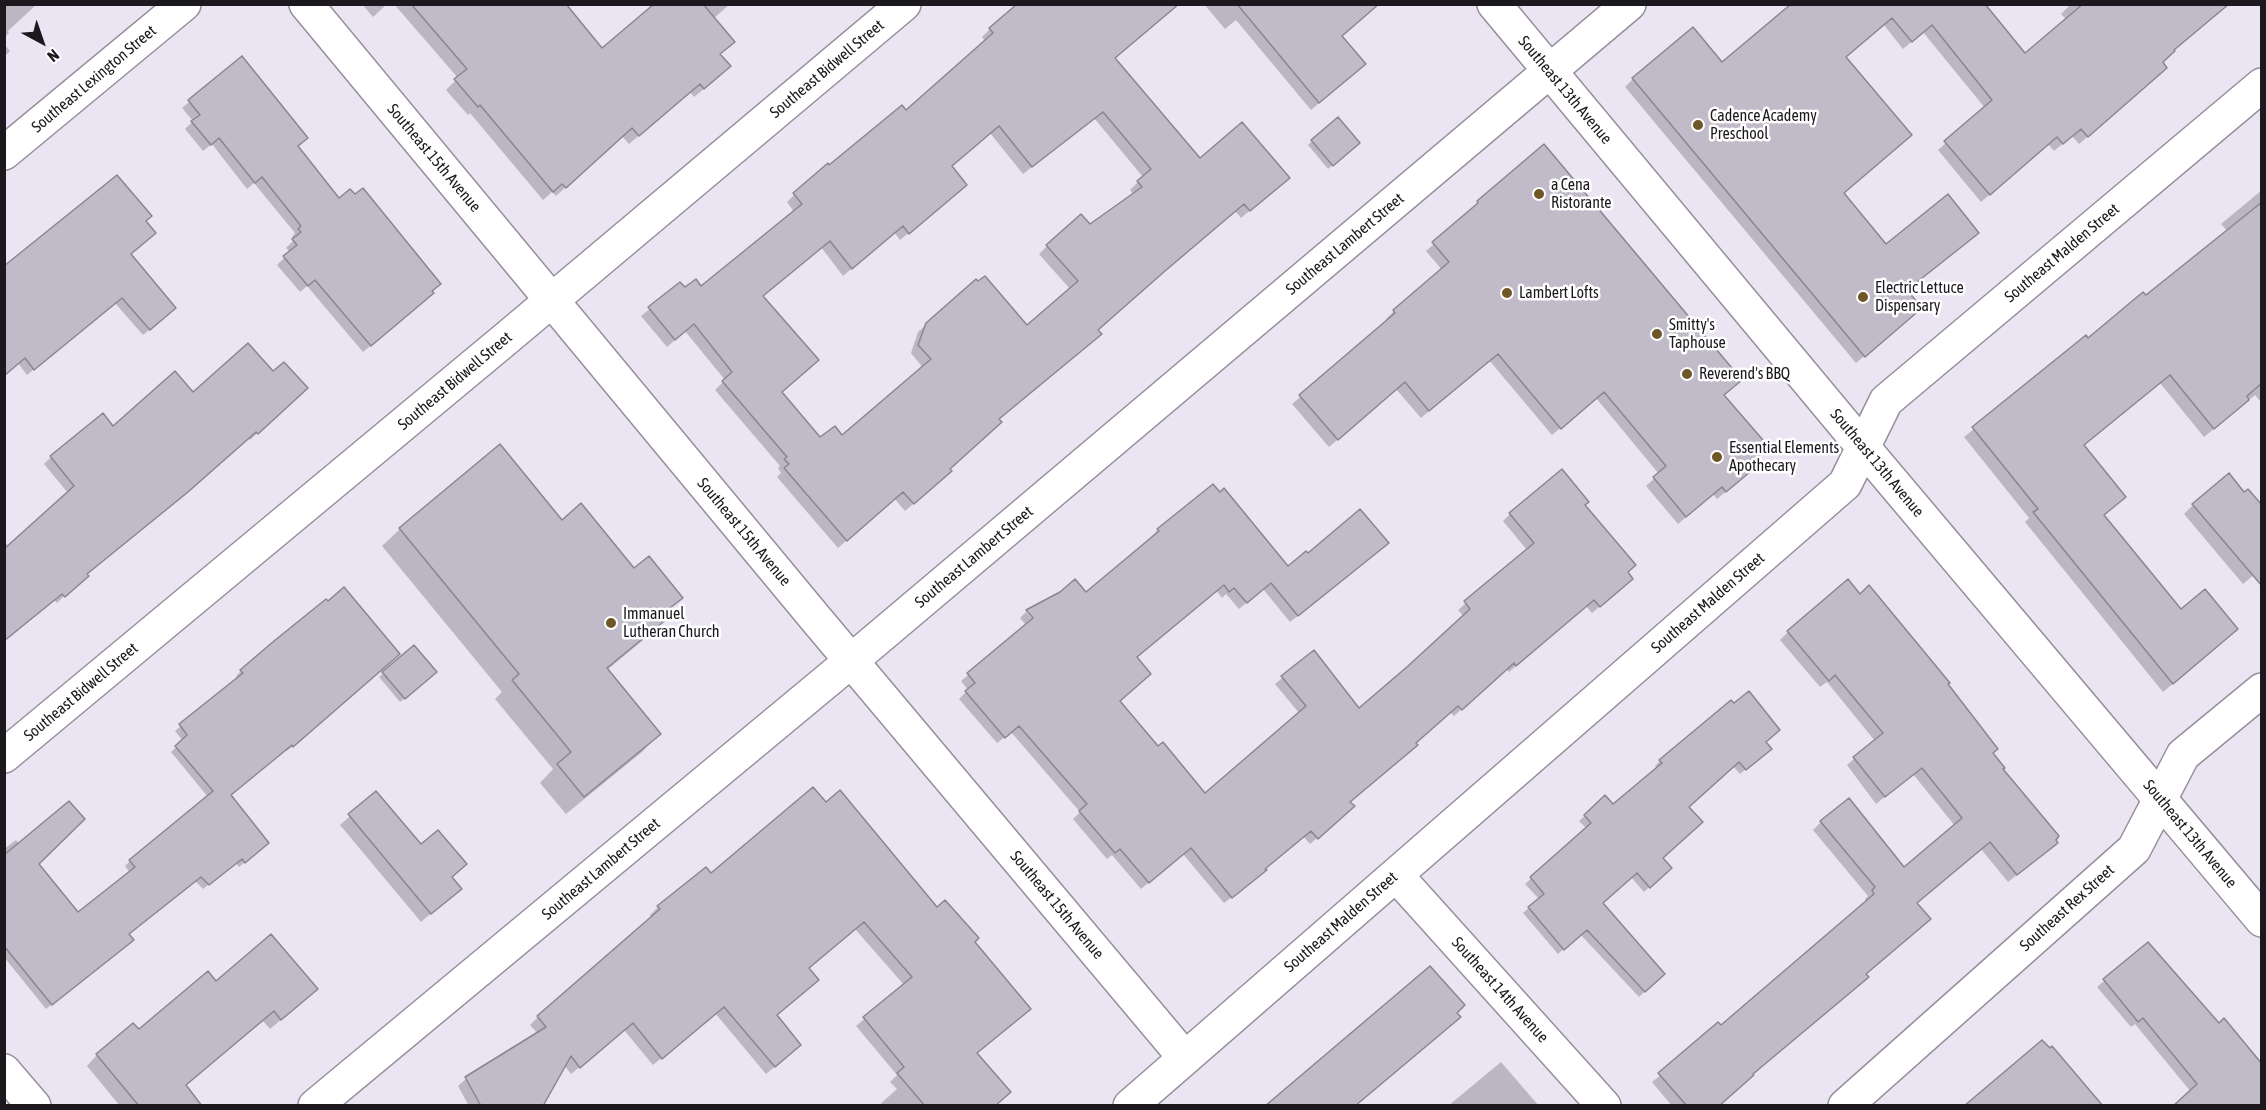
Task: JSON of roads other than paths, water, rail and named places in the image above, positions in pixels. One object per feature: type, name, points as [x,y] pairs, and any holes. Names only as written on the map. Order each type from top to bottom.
[{"type":"street","name":"Southeast Lexington Street","points":[[4,153],[184,4]]},
{"type":"street","name":"Southeast 15th Avenue","points":[[306,4],[851,661],[1185,1058]]},
{"type":"street","name":"Southeast Bidwell Street","points":[[4,756],[552,301],[904,4]]},
{"type":"street","name":"Southeast 13th Avenue","points":[[1494,4],[1863,447],[2262,920]]},
{"type":"street","name":"Southeast Lambert Street","points":[[315,1106],[851,661],[1629,4]]},
{"type":"street","name":"Southeast Malden Street","points":[[1130,1106],[1845,484],[1886,401],[2262,85]]},
{"type":"street","name":"Southeast Rex Street","points":[[1845,1106],[2134,849],[2183,755],[2262,690]]},
{"type":"street","name":"Southeast 14th Avenue","points":[[1396,875],[1604,1106]]},
{"type":"street","points":[[4,1071],[34,1106]]},
{"type":"place","name":"Cadence Academy Preschool","points":[[1698,125]]},
{"type":"place","name":"a Cena Ristorante","points":[[1539,194]]},
{"type":"place","name":"Lambert Lofts","points":[[1507,293]]},
{"type":"place","name":"Electric Lettuce Dispensary","points":[[1863,297]]},
{"type":"place","name":"Smitty's Taphouse","points":[[1657,334]]},
{"type":"place","name":"Reverend's BBQ","points":[[1687,374]]},
{"type":"place","name":"Essential Elements Apothecary","points":[[1717,457]]},
{"type":"place","name":"Immanuel Lutheran Church","points":[[611,623]]}]
